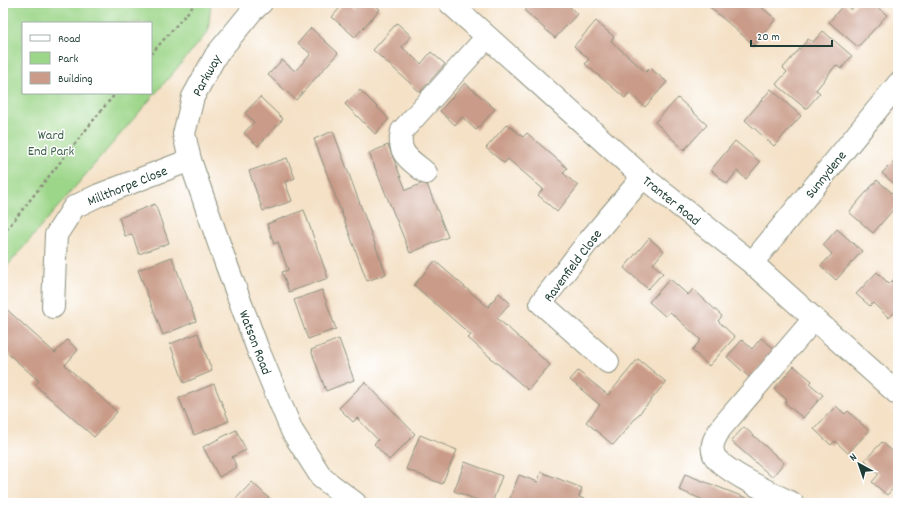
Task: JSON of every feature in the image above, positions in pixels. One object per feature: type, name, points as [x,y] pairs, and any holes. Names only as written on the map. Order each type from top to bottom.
[{"type":"street","name":"Parkway","points":[[190,160],[184,134],[192,97],[216,55],[252,11],[261,3]]},
{"type":"street","name":"Tranter Road","points":[[450,3],[643,177],[752,263],[898,394]]},
{"type":"street","points":[[426,173],[403,154],[400,140],[402,131],[487,37]]},
{"type":"street","name":"Sunnydene","points":[[752,263],[898,84]]},
{"type":"street","name":"Millthorpe Close","points":[[53,307],[56,235],[74,207],[99,195],[190,160]]},
{"type":"street","name":"Watson Road","points":[[190,160],[257,347],[292,431],[322,478],[355,503]]},
{"type":"street","name":"Ravenfield Close","points":[[608,362],[541,303],[587,243],[643,177]]},
{"type":"street","points":[[792,503],[771,493],[720,464],[714,456],[712,443],[720,429],[814,319]]},
{"type":"path","points":[[152,53],[196,3]]},
{"type":"path","points":[[3,234],[115,94]]},
{"type":"green space","name":"Ward End Park","points":[[3,3],[211,3],[208,32],[3,271]]},
{"type":"building","points":[[344,3],[349,3],[355,8],[359,3],[372,3],[380,9],[355,37],[332,17]]},
{"type":"building","points":[[532,3],[566,3],[577,14],[555,38],[525,11]]},
{"type":"building","points":[[705,3],[756,3],[776,19],[754,45]]},
{"type":"building","points":[[857,3],[872,3],[887,15],[858,47],[829,22],[844,4],[851,10]]},
{"type":"building","points":[[596,21],[614,37],[611,41],[646,72],[650,68],[667,82],[645,107],[629,93],[625,98],[585,64],[589,59],[574,46]]},
{"type":"building","points":[[397,23],[411,36],[402,47],[421,64],[431,52],[445,64],[420,92],[373,50]]},
{"type":"building","points":[[311,28],[338,53],[296,100],[268,75],[282,60],[295,71],[311,54],[298,43]]},
{"type":"building","points":[[823,31],[852,56],[841,69],[836,65],[816,90],[820,93],[806,109],[776,84],[787,72],[783,68],[808,39],[813,42]]},
{"type":"building","points":[[465,83],[495,109],[476,130],[462,117],[455,125],[440,111]]},
{"type":"building","points":[[771,89],[801,116],[774,146],[745,120]]},
{"type":"building","points":[[360,90],[389,119],[375,134],[345,104]]},
{"type":"building","points":[[260,97],[283,119],[258,146],[244,133],[254,122],[245,113]]},
{"type":"building","points":[[678,98],[707,125],[684,150],[655,122]]},
{"type":"building","points":[[507,124],[523,137],[527,133],[567,168],[563,173],[578,186],[557,212],[538,195],[543,189],[508,159],[504,163],[486,148]]},
{"type":"building","points":[[333,131],[386,274],[367,281],[314,139]]},
{"type":"building","points":[[735,141],[760,162],[746,179],[737,171],[727,184],[711,170]]},
{"type":"building","points":[[388,145],[406,190],[426,182],[448,237],[410,253],[369,153]]},
{"type":"building","points":[[287,158],[295,178],[285,182],[292,201],[263,211],[249,171]]},
{"type":"building","points":[[896,159],[898,161],[898,187],[882,173]]},
{"type":"building","points":[[877,180],[898,198],[898,204],[873,233],[849,212]]},
{"type":"building","points":[[155,204],[169,243],[139,254],[132,234],[125,236],[119,218]]},
{"type":"building","points":[[304,210],[328,278],[289,292],[282,272],[288,270],[278,242],[274,244],[267,224]]},
{"type":"building","points":[[837,229],[862,251],[836,280],[821,266],[832,254],[823,245]]},
{"type":"building","points":[[649,238],[664,251],[653,264],[663,273],[648,289],[624,268]]},
{"type":"building","points":[[172,257],[196,321],[163,335],[138,270]]},
{"type":"building","points":[[435,261],[488,307],[499,293],[510,303],[497,318],[550,365],[528,390],[468,338],[471,335],[414,285]]},
{"type":"building","points":[[877,272],[889,284],[898,275],[898,309],[889,318],[873,303],[870,306],[856,294]]},
{"type":"building","points":[[670,279],[688,295],[693,289],[722,316],[718,321],[735,337],[709,366],[692,350],[701,340],[670,312],[665,316],[649,302]]},
{"type":"building","points":[[322,290],[336,329],[308,339],[294,300]]},
{"type":"building","points":[[3,306],[55,353],[67,340],[78,350],[65,365],[117,412],[94,437],[35,385],[39,381],[3,349]]},
{"type":"building","points":[[198,333],[212,371],[184,383],[170,344]]},
{"type":"building","points":[[761,338],[775,349],[750,378],[727,357],[742,340],[752,349]]},
{"type":"building","points":[[339,339],[354,380],[326,391],[311,350]]},
{"type":"building","points":[[638,359],[666,382],[613,445],[586,422],[600,405],[570,380],[578,371],[608,395]]},
{"type":"building","points":[[794,366],[812,381],[810,384],[823,395],[803,418],[785,403],[787,400],[774,389]]},
{"type":"building","points":[[365,382],[415,434],[389,460],[374,444],[378,440],[357,418],[353,422],[339,408]]},
{"type":"building","points":[[214,384],[229,421],[194,435],[179,398]]},
{"type":"building","points":[[836,406],[845,414],[848,411],[869,431],[848,453],[835,441],[831,445],[814,429]]},
{"type":"building","points":[[744,427],[784,463],[772,477],[731,441]]},
{"type":"building","points":[[236,430],[246,450],[232,457],[237,467],[219,477],[203,447]]},
{"type":"building","points":[[420,435],[457,450],[442,484],[406,469]]},
{"type":"building","points":[[882,442],[898,456],[898,483],[887,495],[872,482],[879,474],[865,460]]},
{"type":"building","points":[[465,462],[502,476],[492,503],[485,503],[454,491]]},
{"type":"building","points":[[541,472],[582,488],[579,497],[594,503],[508,503],[519,475],[538,482]]},
{"type":"building","points":[[685,474],[759,503],[711,503],[679,490]]},
{"type":"building","points":[[252,482],[274,503],[232,503]]}]
